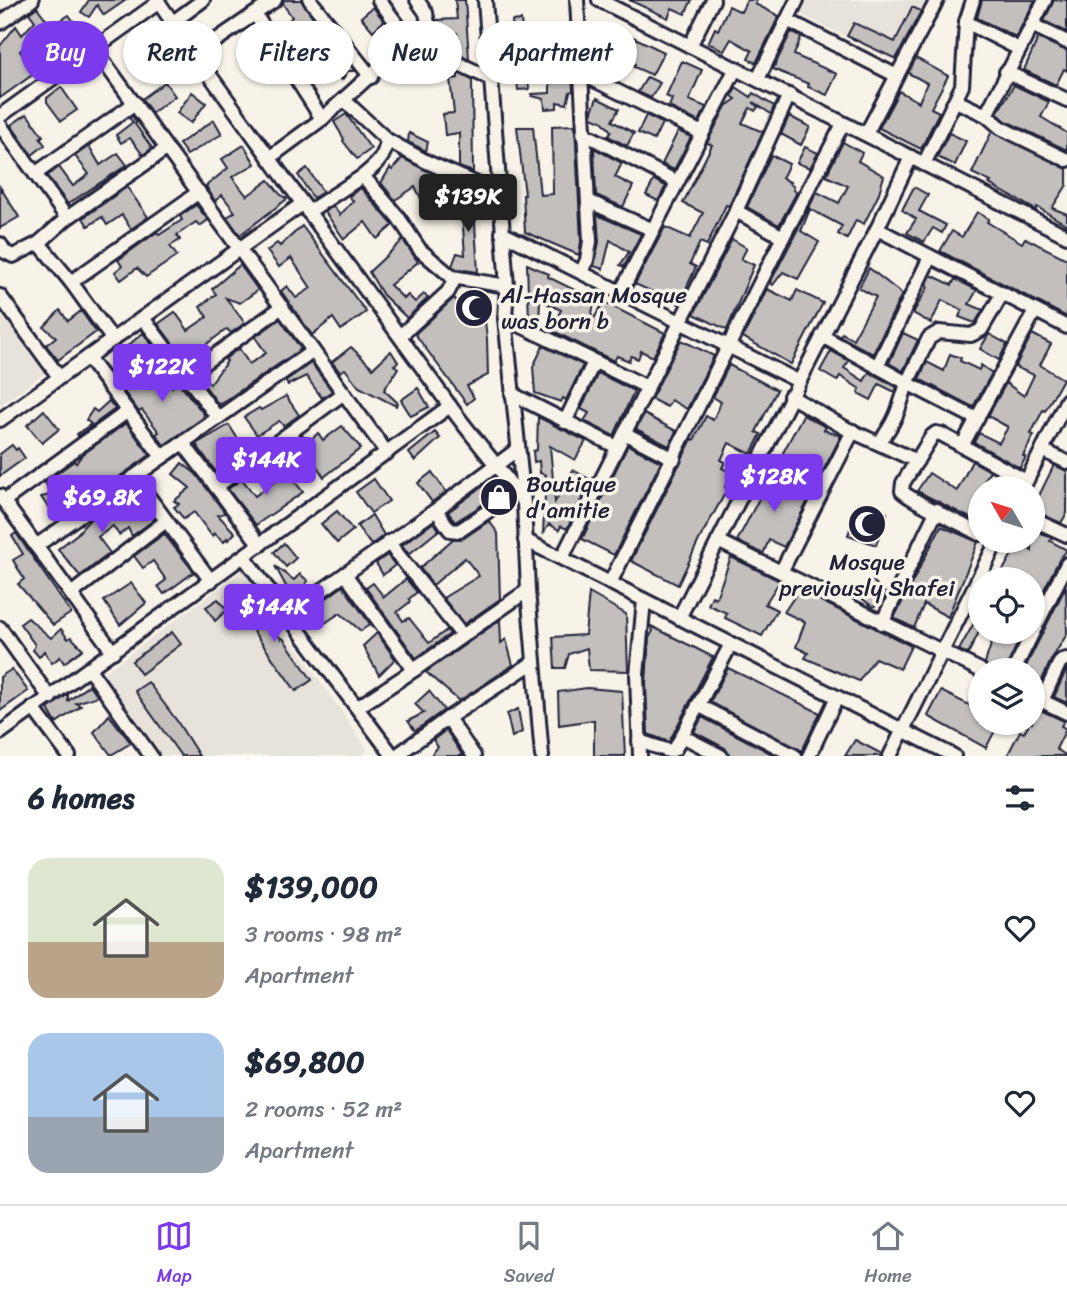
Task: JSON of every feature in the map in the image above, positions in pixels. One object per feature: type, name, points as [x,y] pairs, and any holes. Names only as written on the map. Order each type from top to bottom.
[{"type":"street","points":[[0,23],[13,5],[32,0]]},
{"type":"street","points":[[174,21],[203,0]]},
{"type":"street","points":[[222,36],[275,0]]},
{"type":"street","points":[[310,0],[368,72]]},
{"type":"street","points":[[379,0],[395,21]]},
{"type":"street","points":[[417,0],[426,13],[428,21]]},
{"type":"street","points":[[485,0],[487,21]]},
{"type":"street","points":[[577,0],[578,21]]},
{"type":"street","points":[[599,0],[1067,235]]},
{"type":"street","points":[[625,13],[631,0]]},
{"type":"street","points":[[691,46],[713,0]]},
{"type":"street","points":[[758,79],[797,0]]},
{"type":"street","points":[[866,134],[937,0]]},
{"type":"street","points":[[925,164],[962,86],[966,22],[973,0]]},
{"type":"street","points":[[986,116],[1006,72],[1045,0]]},
{"type":"street","points":[[109,37],[158,1],[172,21]]},
{"type":"street","points":[[254,14],[322,119]]},
{"type":"street","points":[[788,20],[897,76]]},
{"type":"street","points":[[966,22],[1019,49]]},
{"type":"street","points":[[1032,25],[1067,42]]},
{"type":"street","points":[[109,68],[387,453]]},
{"type":"street","points":[[621,292],[736,68]]},
{"type":"street","points":[[1006,72],[1067,100]]},
{"type":"street","points":[[269,158],[322,119],[368,79]]},
{"type":"street","points":[[0,116],[44,84]]},
{"type":"street","points":[[217,84],[450,406],[520,497]]},
{"type":"street","points":[[491,84],[507,286],[505,318],[542,756]]},
{"type":"street","points":[[581,84],[589,251],[582,271]]},
{"type":"street","points":[[602,84],[702,133]]},
{"type":"street","points":[[562,558],[736,211],[789,95]]},
{"type":"street","points":[[344,100],[387,140],[427,162],[500,194]]},
{"type":"street","points":[[956,102],[986,116],[1001,128],[1067,160]]},
{"type":"street","points":[[36,174],[135,103]]},
{"type":"street","points":[[610,583],[783,237],[843,124]]},
{"type":"street","points":[[0,125],[67,218]]},
{"type":"street","points":[[583,133],[677,182]]},
{"type":"street","points":[[0,420],[240,249],[363,176],[380,161],[387,140]]},
{"type":"street","points":[[0,244],[5,252],[13,256],[39,243],[67,218],[166,149]]},
{"type":"street","points":[[679,618],[911,157]]},
{"type":"street","points":[[363,176],[398,217],[421,250],[452,277],[507,286]]},
{"type":"street","points":[[71,282],[199,192]]},
{"type":"street","points":[[588,201],[653,230]]},
{"type":"street","points":[[736,211],[783,237]]},
{"type":"street","points":[[877,229],[1067,327]]},
{"type":"street","points":[[502,233],[798,381]]},
{"type":"street","points":[[39,243],[113,340]]},
{"type":"street","points":[[877,367],[930,257]]},
{"type":"street","points":[[400,336],[448,292],[453,282],[452,277]]},
{"type":"street","points":[[879,443],[894,422],[905,397],[907,383],[929,338],[939,332],[971,335],[981,330],[1002,294]]},
{"type":"street","points":[[0,296],[60,377]]},
{"type":"street","points":[[186,376],[282,307]]},
{"type":"street","points":[[962,446],[1035,312]]},
{"type":"street","points":[[143,318],[218,418]]},
{"type":"street","points":[[505,318],[647,387]]},
{"type":"street","points":[[822,336],[977,419]]},
{"type":"street","points":[[36,547],[313,351]]},
{"type":"street","points":[[88,358],[162,457]]},
{"type":"street","points":[[565,422],[594,362]]},
{"type":"street","points":[[216,487],[344,393]]},
{"type":"street","points":[[512,394],[617,447]]},
{"type":"street","points":[[790,396],[853,431],[917,461]]},
{"type":"street","points":[[1029,476],[1067,400]]},
{"type":"street","points":[[0,733],[450,406]]},
{"type":"street","points":[[113,652],[2,498],[128,411]]},
{"type":"street","points":[[781,572],[853,431]]},
{"type":"street","points":[[968,527],[906,497],[902,491],[904,483],[936,433],[1010,476]]},
{"type":"street","points":[[626,434],[674,459]]},
{"type":"street","points":[[183,443],[260,545]]},
{"type":"street","points":[[287,615],[518,449]]},
{"type":"street","points":[[1042,450],[1067,462]]},
{"type":"street","points":[[134,477],[211,581]]},
{"type":"street","points":[[436,510],[450,530],[459,531],[520,497]]},
{"type":"street","points":[[883,623],[937,510]]},
{"type":"street","points":[[71,594],[166,521]]},
{"type":"street","points":[[1045,525],[1067,535]]},
{"type":"street","points":[[525,540],[954,756]]},
{"type":"street","points":[[718,541],[968,664]]},
{"type":"street","points":[[388,542],[462,635]]},
{"type":"street","points":[[890,756],[989,553]]},
{"type":"street","points":[[244,557],[395,756],[534,662]]},
{"type":"street","points":[[1020,658],[1067,564]]},
{"type":"street","points":[[345,574],[414,670]]},
{"type":"street","points":[[358,707],[528,590]]},
{"type":"street","points":[[640,756],[637,676],[644,600]]},
{"type":"street","points":[[2,635],[50,698]]},
{"type":"street","points":[[639,741],[671,751],[675,748],[731,644]]},
{"type":"street","points":[[1045,686],[1062,660],[1067,659]]},
{"type":"street","points":[[89,669],[152,756]]},
{"type":"street","points":[[809,756],[837,697]]},
{"type":"street","points":[[1045,703],[1067,713]]},
{"type":"street","points":[[698,705],[795,756]]},
{"type":"street","points":[[33,708],[69,756]]},
{"type":"street","points":[[448,718],[474,756]]},
{"type":"street","points":[[682,736],[721,756]]},
{"type":"shaded area","points":[[805,0],[932,0],[900,64],[798,13]]},
{"type":"shaded area","points":[[0,301],[50,370],[0,405]]},
{"type":"shaded area","points":[[243,570],[368,750],[360,756],[160,756],[101,675]]},
{"type":"building","points":[[89,0],[126,0],[104,15],[97,5],[89,17],[81,12]]},
{"type":"building","points":[[284,0],[301,0],[316,21],[288,21],[292,17],[283,4]]},
{"type":"building","points":[[455,0],[465,0],[469,59],[462,55],[462,21],[436,20],[457,19]]},
{"type":"building","points":[[629,0],[692,0],[685,14],[672,8],[668,18]]},
{"type":"building","points":[[747,0],[757,0],[755,4],[779,16],[756,63],[748,59],[752,51],[731,39],[724,51],[708,43],[715,28],[718,30],[729,6],[741,12]]},
{"type":"building","points":[[982,0],[1035,0],[1016,37],[977,18]]},
{"type":"building","points":[[1054,0],[1067,0],[1067,32],[1044,21]]},
{"type":"building","points":[[37,7],[47,21],[35,21],[29,13]]},
{"type":"building","points":[[373,7],[384,21],[368,21],[368,25],[361,17]]},
{"type":"building","points":[[912,7],[921,11],[896,59],[847,36],[854,23],[895,42]]},
{"type":"building","points":[[69,15],[73,21],[60,21]]},
{"type":"building","points":[[16,26],[21,34],[21,83],[0,98],[0,46]]},
{"type":"building","points":[[791,32],[801,37],[794,55],[837,74],[827,95],[808,87],[809,84],[773,69]]},
{"type":"building","points":[[1038,38],[1067,51],[1067,71],[1064,69],[1056,85],[1024,70]]},
{"type":"building","points":[[637,39],[664,52],[652,75],[637,68]]},
{"type":"building","points":[[916,58],[948,76],[931,108],[939,112],[921,149],[879,128],[899,91],[919,102],[927,83],[908,73]]},
{"type":"building","points":[[682,61],[702,70],[689,100],[706,107],[699,122],[669,107],[672,99],[666,96]]},
{"type":"building","points":[[462,75],[472,80],[473,172],[459,167],[459,133],[445,135],[443,114],[454,113],[451,84],[462,84]]},
{"type":"building","points":[[647,77],[660,83],[651,98],[638,92]]},
{"type":"building","points":[[162,84],[166,84],[175,96],[152,113],[142,99]]},
{"type":"building","points":[[517,84],[529,84],[529,89],[518,90]]},
{"type":"building","points":[[550,84],[573,84],[573,91],[570,92],[567,104],[557,102],[557,108],[545,109],[544,99],[532,96],[550,93]]},
{"type":"building","points":[[1014,85],[1049,102],[1041,117],[1067,133],[1067,150],[1006,121],[997,113]]},
{"type":"building","points":[[61,87],[77,110],[61,121],[47,98]]},
{"type":"building","points":[[736,87],[751,97],[753,93],[774,106],[771,114],[753,102],[758,107],[755,111],[750,108],[742,123],[763,132],[729,206],[726,205],[707,245],[700,242],[690,264],[696,267],[679,304],[635,284],[665,227],[690,238],[703,213],[683,203],[712,145],[707,143],[726,106],[736,99],[732,96]]},
{"type":"building","points":[[192,92],[206,103],[191,123],[177,113]]},
{"type":"building","points":[[597,98],[619,109],[612,121],[634,133],[627,146],[608,136],[611,131],[602,121],[592,117]]},
{"type":"building","points":[[27,114],[43,136],[40,138],[45,145],[32,155],[11,125]]},
{"type":"building","points":[[346,114],[371,149],[357,159],[343,141],[334,122]]},
{"type":"building","points":[[646,115],[662,123],[654,140],[638,133]]},
{"type":"building","points":[[132,116],[152,148],[143,155],[130,138],[121,143],[116,135],[133,122],[129,118]]},
{"type":"building","points":[[789,116],[810,127],[801,145],[781,134]]},
{"type":"building","points":[[214,120],[222,134],[187,155],[179,144]]},
{"type":"building","points":[[575,125],[581,241],[579,255],[525,232],[525,195],[517,127],[533,127],[540,195],[553,194],[552,126]]},
{"type":"building","points":[[678,131],[691,137],[674,170],[662,164]]},
{"type":"building","points":[[992,131],[1067,169],[1067,185],[1052,208],[1067,214],[1067,225],[972,173]]},
{"type":"building","points":[[409,133],[428,142],[426,151],[408,142]]},
{"type":"building","points":[[949,133],[966,141],[955,165],[937,157]]},
{"type":"building","points":[[843,142],[862,153],[858,161],[884,176],[878,196],[864,224],[856,220],[847,239],[838,234],[842,226],[810,209],[801,231],[819,242],[798,279],[783,272],[773,285],[770,283],[817,192],[839,203],[848,186],[826,176]]},
{"type":"building","points":[[244,145],[255,164],[232,177],[247,196],[269,180],[287,199],[240,235],[227,217],[235,212],[222,195],[215,201],[206,186],[228,168],[222,159]]},
{"type":"building","points":[[89,146],[100,165],[118,153],[127,165],[68,204],[47,176],[59,167],[73,186],[89,174],[75,156]]},
{"type":"building","points":[[805,147],[818,153],[810,168],[797,163]]},
{"type":"building","points":[[594,148],[622,163],[615,177],[633,186],[623,207],[596,195]]},
{"type":"building","points":[[771,155],[789,164],[782,178],[790,182],[793,190],[797,192],[779,225],[747,207]]},
{"type":"building","points":[[402,158],[440,177],[422,200],[415,187],[395,200],[381,183],[390,168],[392,170]]},
{"type":"building","points":[[307,168],[323,192],[313,198],[298,175]]},
{"type":"building","points":[[654,180],[666,186],[658,201],[646,195]]},
{"type":"building","points":[[460,186],[473,192],[478,272],[452,266],[457,253],[465,255]]},
{"type":"building","points":[[0,187],[19,217],[0,228]]},
{"type":"building","points":[[127,187],[148,217],[131,229],[122,215],[107,225],[102,217],[88,226],[83,218]]},
{"type":"building","points":[[914,187],[928,195],[919,211],[946,225],[942,233],[933,228],[924,242],[907,233],[916,219],[902,210]]},
{"type":"building","points":[[361,188],[393,225],[377,239],[365,222],[344,239],[325,212],[333,206],[340,215],[353,201],[349,196]]},
{"type":"building","points":[[196,205],[208,220],[200,226],[196,222],[177,235],[180,240],[170,246],[177,256],[146,277],[137,268],[121,280],[115,272],[122,266],[118,260],[157,232],[159,235],[182,220],[180,216]]},
{"type":"building","points":[[977,212],[989,219],[987,222],[1022,243],[1025,238],[1067,259],[1067,317],[940,251],[952,231],[962,237]]},
{"type":"building","points":[[597,215],[641,234],[624,267],[620,265],[629,252],[610,240],[603,269],[594,266],[599,242]]},
{"type":"building","points":[[302,226],[366,312],[341,330],[333,318],[312,335],[281,291],[287,286],[296,298],[311,288],[291,258],[279,267],[267,251],[277,243],[280,246]]},
{"type":"building","points":[[732,239],[747,248],[741,259],[754,265],[727,330],[694,314]]},
{"type":"building","points":[[403,240],[418,262],[390,285],[404,299],[408,295],[415,302],[424,294],[428,298],[407,318],[383,295],[369,272]]},
{"type":"building","points":[[527,264],[595,300],[589,326],[604,302],[665,333],[653,357],[641,351],[638,359],[631,356],[629,361],[617,356],[614,361],[551,330],[561,310],[540,300],[539,325],[529,320]]},
{"type":"building","points":[[240,265],[258,290],[240,303],[226,298],[245,323],[231,333],[227,329],[204,346],[208,349],[200,355],[197,351],[186,361],[158,324],[175,312],[188,330],[207,317],[200,307],[216,294],[212,289]]},
{"type":"building","points":[[869,268],[902,294],[873,354],[840,336],[842,333],[853,339],[876,297],[859,288]]},
{"type":"building","points":[[931,275],[952,285],[955,279],[977,290],[969,304],[983,310],[975,323],[959,317],[962,310],[942,300],[931,323],[913,313],[928,287],[926,286]]},
{"type":"building","points":[[767,289],[792,301],[797,290],[823,303],[791,364],[743,337]]},
{"type":"building","points":[[454,298],[468,312],[484,312],[488,375],[467,386],[474,398],[467,404],[415,334]]},
{"type":"building","points":[[60,310],[68,321],[81,311],[96,332],[58,360],[46,345],[56,337],[44,327]]},
{"type":"building","points":[[280,319],[301,349],[219,405],[199,378],[202,375],[210,384],[227,361],[225,359],[239,348],[249,364],[266,353],[255,337]]},
{"type":"building","points":[[143,333],[160,356],[156,362],[149,356],[141,363],[125,348]]},
{"type":"building","points":[[903,333],[918,340],[903,371],[889,363]]},
{"type":"building","points":[[989,334],[1007,344],[999,360],[980,349]]},
{"type":"building","points":[[1032,334],[1051,344],[1040,365],[1063,379],[1031,434],[1034,435],[1020,468],[974,442],[979,433],[999,443],[1008,427],[988,416],[1006,383],[1024,396],[1034,375],[1015,367]]},
{"type":"building","points":[[681,340],[714,356],[687,409],[671,400],[667,407],[651,399]]},
{"type":"building","points":[[543,346],[583,365],[566,400],[563,398],[561,402],[535,393],[533,367]]},
{"type":"building","points":[[351,347],[373,368],[391,351],[398,362],[394,365],[398,368],[384,390],[398,403],[396,406],[359,387],[345,369],[340,372],[332,362]]},
{"type":"building","points":[[831,351],[849,361],[844,368],[864,381],[869,372],[897,387],[895,392],[879,384],[871,400],[858,393],[860,389],[840,376],[837,381],[820,371]]},
{"type":"building","points":[[950,354],[979,370],[981,365],[992,373],[973,407],[919,379],[927,362],[944,371]]},
{"type":"building","points":[[311,363],[332,391],[322,398],[306,376],[288,385],[285,381]]},
{"type":"building","points":[[729,365],[777,390],[756,432],[761,434],[751,454],[729,443],[721,460],[725,462],[722,468],[732,473],[725,487],[728,488],[678,585],[631,561],[692,439],[694,440],[706,416],[713,420],[721,402],[713,397]]},
{"type":"building","points":[[134,368],[148,385],[162,374],[172,387],[178,382],[204,414],[203,418],[164,445],[156,434],[159,432],[142,410],[139,412],[116,381]]},
{"type":"building","points":[[598,373],[634,391],[614,436],[584,421],[589,413],[581,409]]},
{"type":"building","points":[[418,388],[429,407],[411,416],[401,400]]},
{"type":"building","points":[[286,396],[299,415],[284,426],[279,421],[257,435],[244,417]]},
{"type":"building","points":[[109,401],[115,409],[78,436],[77,434],[91,424],[86,420],[93,409],[97,412]]},
{"type":"building","points":[[44,410],[59,429],[42,443],[27,425]]},
{"type":"building","points":[[644,414],[676,431],[669,446],[636,429]]},
{"type":"building","points":[[803,415],[826,427],[824,430],[841,436],[817,483],[778,462]]},
{"type":"building","points":[[538,417],[586,441],[575,460],[550,446],[555,502],[573,470],[591,480],[567,529],[561,526],[559,530],[549,524],[543,534],[546,475],[540,473],[539,461],[534,462],[533,451],[537,450]]},
{"type":"building","points":[[126,423],[150,455],[92,496],[88,488],[79,494],[75,488],[48,507],[41,497],[51,495],[45,482],[74,461],[76,463],[82,455]]},
{"type":"building","points":[[229,425],[247,453],[218,475],[196,444]]},
{"type":"building","points":[[342,426],[361,448],[324,477],[316,465],[309,471],[294,454],[301,448],[295,440],[302,435],[309,442],[318,433],[323,440]]},
{"type":"building","points":[[435,432],[440,438],[415,461],[409,453]]},
{"type":"building","points":[[12,445],[16,450],[18,448],[25,458],[0,476],[0,454]]},
{"type":"building","points":[[628,445],[661,462],[614,555],[582,539]]},
{"type":"building","points":[[972,461],[990,471],[987,476],[968,476],[968,517],[917,491],[929,473],[957,491]]},
{"type":"building","points":[[182,463],[196,474],[225,513],[218,515],[235,533],[228,540],[227,538],[224,542],[214,533],[212,536],[194,512],[184,519],[174,507],[179,504],[174,501],[190,488],[173,474]]},
{"type":"building","points":[[1054,465],[1067,471],[1067,513],[1061,523],[1045,516],[1045,483]]},
{"type":"building","points":[[775,468],[809,499],[784,547],[769,540],[763,554],[737,541]]},
{"type":"building","points":[[287,472],[303,492],[256,525],[228,489],[242,479],[255,496]]},
{"type":"building","points":[[432,472],[446,492],[432,502],[418,483]]},
{"type":"building","points":[[374,479],[389,501],[371,513],[356,492]]},
{"type":"building","points":[[490,481],[498,491],[455,522],[448,512]]},
{"type":"building","points":[[116,500],[127,516],[143,504],[154,520],[132,536],[128,528],[119,535],[113,526],[98,537],[110,553],[80,576],[58,549],[91,518]]},
{"type":"building","name":"Mosque previously Shafei","points":[[859,503],[887,513],[876,545],[848,535]]},
{"type":"building","points":[[337,511],[353,530],[337,543],[321,524]]},
{"type":"building","points":[[372,515],[384,535],[371,545],[357,526]]},
{"type":"building","points":[[489,521],[498,533],[500,599],[464,624],[443,598],[479,576],[465,558],[433,585],[420,568],[453,539],[464,538]]},
{"type":"building","points":[[434,522],[439,530],[409,554],[402,545]]},
{"type":"building","points":[[941,526],[968,538],[968,553],[974,553],[948,617],[924,604],[914,628],[894,618]]},
{"type":"building","points":[[16,533],[71,613],[53,625],[18,584],[24,579],[13,560],[23,554],[12,536]]},
{"type":"building","points":[[164,534],[194,572],[164,594],[158,586],[166,580],[153,561],[143,568],[134,556]]},
{"type":"building","points":[[1045,535],[1052,538],[1050,541],[1067,550],[1045,587],[1045,567],[1005,567],[1013,553],[1045,553]]},
{"type":"building","points":[[284,543],[296,558],[286,567],[274,552]]},
{"type":"building","points":[[387,555],[395,565],[383,575],[376,563]]},
{"type":"building","points":[[731,557],[780,581],[765,604],[777,610],[762,636],[725,618],[727,613],[708,605],[712,596],[716,598]]},
{"type":"building","points":[[275,566],[294,580],[300,574],[308,581],[302,589],[304,592],[296,598],[290,589],[288,590]]},
{"type":"building","points":[[406,579],[417,592],[409,599],[410,602],[397,612],[403,621],[409,618],[429,643],[447,630],[450,634],[416,658],[366,588],[373,583],[384,597]]},
{"type":"building","points":[[872,580],[886,594],[883,601],[873,607],[855,593]]},
{"type":"building","points":[[131,583],[146,603],[120,625],[104,601]]},
{"type":"building","points":[[343,586],[370,624],[361,631],[340,613],[325,623],[319,617],[313,618],[309,611]]},
{"type":"building","points":[[1066,586],[1067,634],[1045,673],[1045,658],[1030,658],[1037,644],[1045,644],[1045,628]]},
{"type":"building","points":[[799,590],[911,646],[900,669],[875,658],[859,681],[805,658],[808,653],[796,647],[805,622],[784,612]]},
{"type":"building","points":[[589,593],[626,614],[628,671],[589,670],[587,648],[569,654],[565,668],[555,668],[553,637],[585,635]]},
{"type":"building","points":[[252,597],[312,680],[296,691],[236,607]]},
{"type":"building","points":[[218,599],[227,610],[215,621],[206,607]]},
{"type":"building","points":[[28,618],[51,638],[61,629],[68,639],[71,637],[83,649],[64,663],[60,657],[52,663],[44,651],[39,657],[33,650],[35,645],[20,624]]},
{"type":"building","points":[[500,620],[501,643],[506,639],[513,665],[459,701],[426,672]]},
{"type":"building","points":[[651,626],[713,657],[669,742],[648,734],[646,683],[649,638],[653,631]]},
{"type":"building","points":[[172,632],[181,644],[141,674],[132,661]]},
{"type":"building","points":[[377,633],[395,659],[379,675],[363,646]]},
{"type":"building","points":[[968,634],[968,644],[973,644],[968,654],[959,650]]},
{"type":"building","points":[[991,644],[1017,644],[1011,658],[987,658]]},
{"type":"building","points":[[728,668],[820,713],[802,751],[710,702]]},
{"type":"building","points":[[1067,668],[1067,703],[1054,697]]},
{"type":"building","points":[[12,669],[28,691],[0,711],[0,677]]},
{"type":"building","points":[[148,682],[199,756],[181,756],[135,691]]},
{"type":"building","points":[[89,685],[98,696],[76,703],[81,706],[56,723],[48,709],[68,694],[68,701]]},
{"type":"building","points":[[587,688],[622,691],[625,756],[594,756],[594,720],[559,725],[558,692]]},
{"type":"building","points":[[429,691],[444,710],[415,731],[408,721],[424,713],[415,704]]},
{"type":"building","points":[[941,691],[968,704],[968,735],[993,735],[986,748],[928,716]]},
{"type":"building","points":[[518,709],[522,732],[512,737],[507,714]]},
{"type":"building","points":[[1045,712],[1064,721],[1061,726],[1066,729],[1056,749],[1067,756],[1007,756],[1018,735],[1045,735]]},
{"type":"building","points":[[109,715],[131,743],[111,755],[94,732]]},
{"type":"building","points":[[702,717],[776,756],[730,756],[725,748],[694,732]]},
{"type":"building","points":[[446,730],[463,756],[430,756],[438,747],[433,740]]},
{"type":"building","points":[[855,740],[882,754],[881,756],[845,756]]},
{"type":"place","name":"Al-Hassan Mosque was born b","points":[[474,308]]},
{"type":"place","name":"Boutique d'amitie","points":[[499,497]]},
{"type":"place","name":"Mosque previously Shafei","points":[[867,524]]}]
